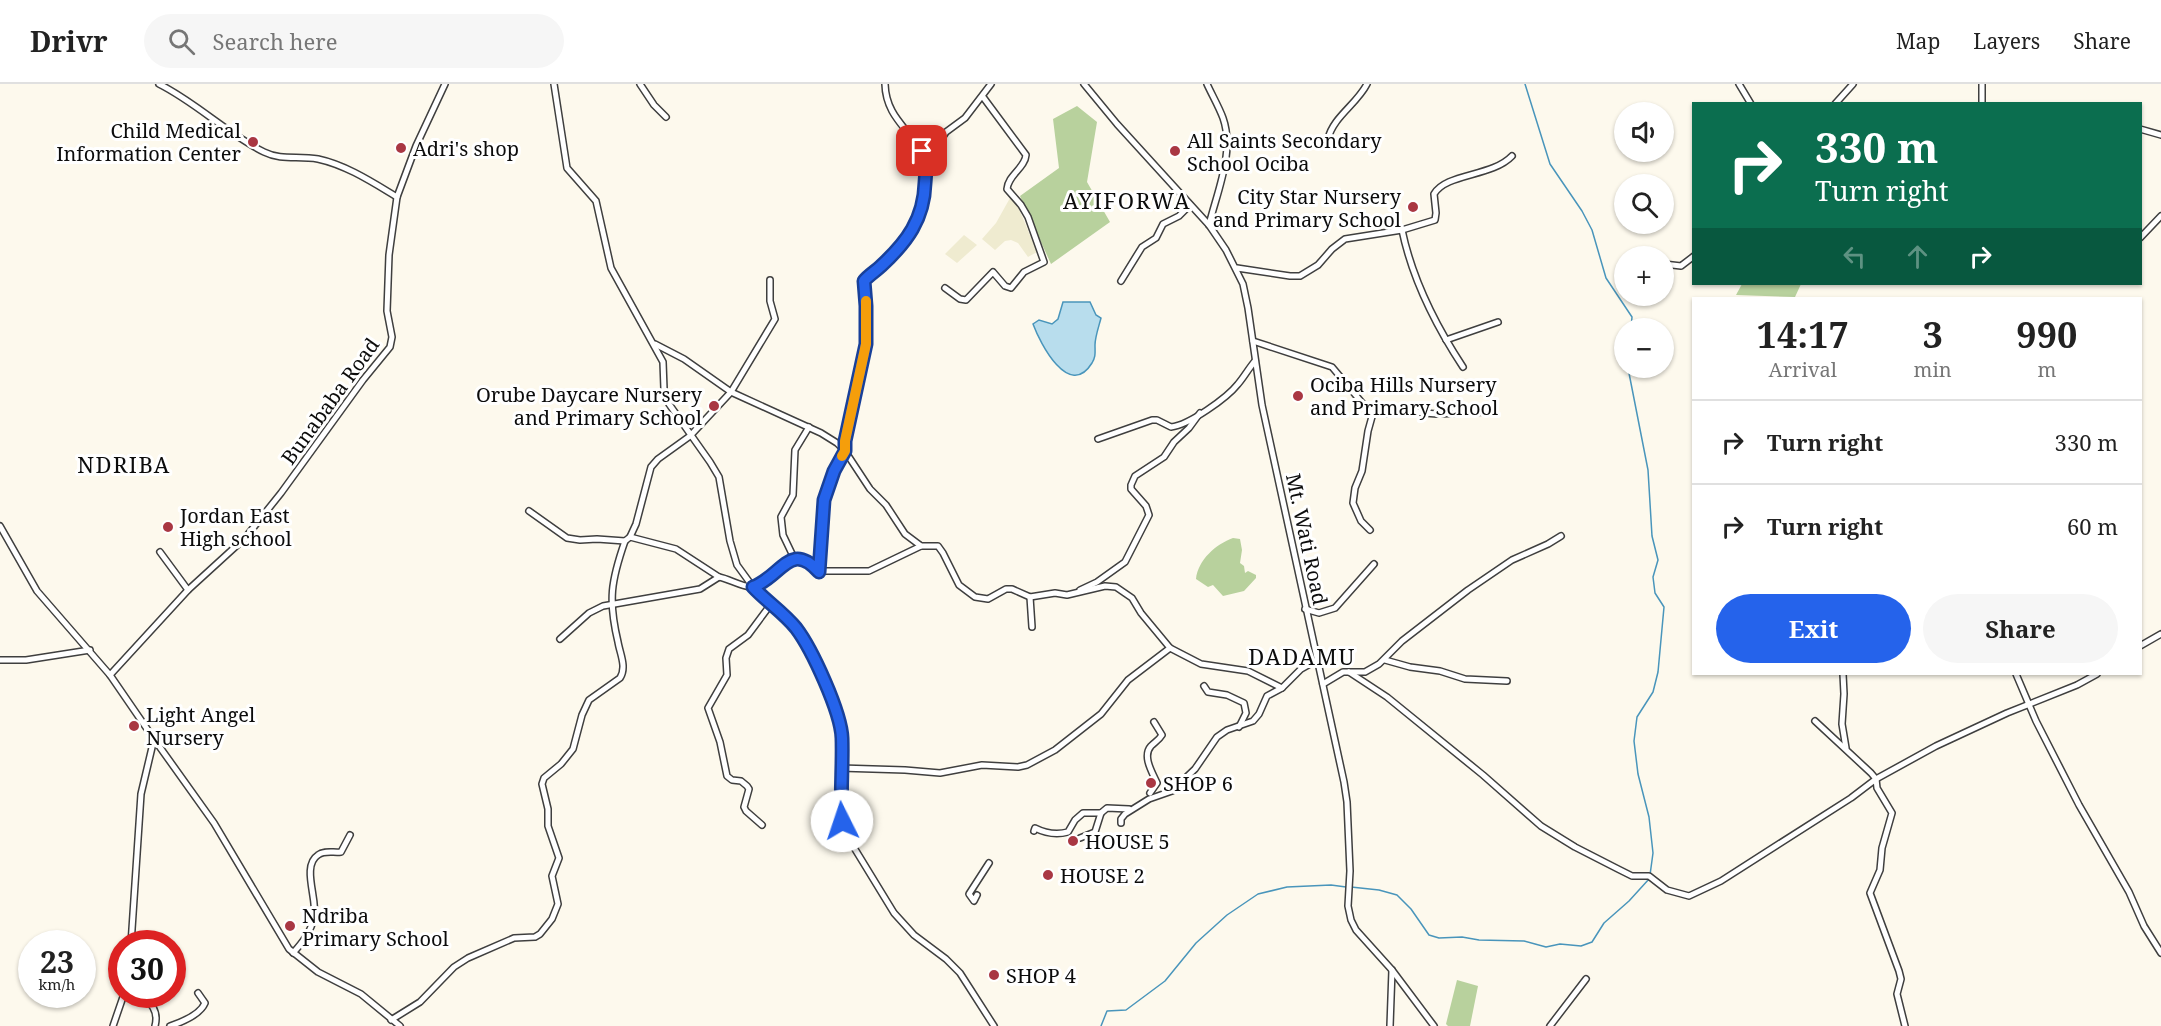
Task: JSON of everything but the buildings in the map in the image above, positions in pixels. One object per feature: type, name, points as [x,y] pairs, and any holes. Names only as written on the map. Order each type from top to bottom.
[{"type":"street","points":[[159,84],[184,97],[227,130],[264,152],[279,158],[315,158],[334,163],[397,197]]},
{"type":"street","name":"Bunababa Road","points":[[110,675],[188,590],[245,538],[390,347],[392,337],[387,311],[389,255],[397,197],[416,146],[445,84]]},
{"type":"street","points":[[554,84],[567,168],[596,201],[611,268],[663,362],[666,398],[719,477],[737,565],[753,587],[790,621],[806,644],[834,703],[842,737],[840,768],[842,821],[855,850],[894,913],[914,935],[946,959],[960,973],[994,1026]]},
{"type":"street","points":[[640,84],[654,105],[666,117]]},
{"type":"street","points":[[819,572],[824,500],[834,471],[845,451],[845,441],[866,344],[867,312],[864,281],[910,236],[918,222],[924,199],[926,164],[919,146],[906,133],[892,112],[885,93],[885,84]]},
{"type":"street","points":[[926,164],[946,132],[965,118],[991,84]]},
{"type":"street","name":"Mt. Wati Road","points":[[1084,84],[1116,124],[1209,225],[1237,268],[1248,308],[1255,361],[1347,802],[1350,871],[1348,906],[1351,920],[1356,930],[1392,970],[1434,1026]]},
{"type":"street","points":[[1207,84],[1224,120],[1226,147],[1226,159],[1209,225]]},
{"type":"street","points":[[1328,139],[1331,128],[1358,98],[1367,84]]},
{"type":"street","points":[[1739,84],[1750,102]]},
{"type":"street","points":[[1837,102],[1853,84]]},
{"type":"street","points":[[1982,84],[1982,102]]},
{"type":"street","points":[[945,288],[960,299],[966,300],[993,272],[1005,286],[1011,288],[1024,272],[1044,262],[1028,217],[1007,189],[1008,182],[1025,161],[1026,155],[983,97]]},
{"type":"street","points":[[2142,130],[2161,135]]},
{"type":"street","points":[[1237,268],[1300,276],[1318,265],[1332,249],[1345,239],[1402,230],[1435,220],[1434,194],[1442,186],[1458,178],[1485,172],[1506,162],[1512,156]]},
{"type":"street","points":[[1121,281],[1142,247],[1156,238],[1163,224],[1179,216],[1190,205]]},
{"type":"street","points":[[2142,235],[2161,216]]},
{"type":"street","points":[[1402,230],[1424,295],[1446,340],[1463,367]]},
{"type":"street","points":[[1674,265],[1681,266],[1692,258]]},
{"type":"street","points":[[391,1020],[420,1002],[461,963],[514,938],[535,937],[552,919],[558,904],[552,876],[559,858],[548,826],[548,809],[542,784],[544,778],[561,764],[573,749],[582,715],[589,700],[620,678],[623,673],[611,604],[613,579],[627,539],[636,524],[651,466],[690,436],[731,392],[775,319],[770,300],[770,280]]},
{"type":"street","points":[[1446,340],[1498,322]]},
{"type":"street","points":[[1253,341],[1332,367],[1373,413],[1484,412]]},
{"type":"street","points":[[654,344],[684,359],[731,392],[809,427],[837,443],[845,451],[867,485],[886,505],[901,529],[921,546]]},
{"type":"street","points":[[1098,439],[1152,420],[1175,427],[1200,413],[1238,384],[1255,361]]},
{"type":"street","points":[[1072,595],[1096,582],[1128,557],[1149,515],[1146,506],[1131,489],[1132,480],[1164,457],[1200,413]]},
{"type":"street","points":[[1370,530],[1361,521],[1353,503],[1373,413]]},
{"type":"street","points":[[794,558],[783,535],[782,518],[793,495],[795,450],[809,427]]},
{"type":"street","points":[[837,443],[845,441]]},
{"type":"street","points":[[529,511],[567,538],[573,540],[627,539],[676,549],[718,577],[753,587],[767,581],[794,558],[808,561],[819,572],[869,571],[921,546],[938,546],[944,553],[959,585],[975,597],[988,599],[1006,589],[1030,597],[1052,594],[1072,595],[1111,586],[1132,598],[1140,613],[1170,648],[1201,664],[1248,671],[1282,688]]},
{"type":"street","points":[[0,526],[37,591],[110,675],[214,823],[293,953],[318,972],[361,994],[400,1026]]},
{"type":"street","points":[[1323,684],[1343,672],[1365,672],[1385,660],[1401,641],[1468,590],[1523,554],[1541,548],[1561,536]]},
{"type":"street","points":[[160,552],[188,590]]},
{"type":"street","points":[[1305,609],[1319,613],[1335,608],[1374,564]]},
{"type":"street","points":[[560,639],[590,613],[603,606],[700,589],[718,577]]},
{"type":"street","points":[[1030,597],[1032,627]]},
{"type":"street","points":[[762,825],[746,811],[747,786],[727,776],[720,742],[708,708],[727,675],[726,658],[729,649],[748,635],[771,604]]},
{"type":"street","points":[[2142,645],[2161,634]]},
{"type":"street","points":[[840,768],[940,773],[982,765],[1018,767],[1027,765],[1055,750],[1101,714],[1128,680],[1170,648]]},
{"type":"street","points":[[0,660],[26,660],[90,650]]},
{"type":"street","points":[[1034,831],[1035,828],[1061,834],[1068,832],[1075,820],[1083,813],[1101,813],[1111,807],[1129,810],[1136,807],[1138,803],[1172,791],[1195,769],[1217,737],[1227,730],[1253,721],[1267,696],[1282,688],[1301,669],[1317,660]]},
{"type":"street","points":[[1385,660],[1410,667],[1440,671],[1457,677],[1507,681]]},
{"type":"street","points":[[1349,672],[1387,697],[1489,779],[1541,826],[1575,847],[1632,876],[1649,876],[1667,890],[1689,896],[1720,881],[1772,849],[1876,779],[1956,736],[2077,685],[2095,675]]},
{"type":"street","points":[[1843,675],[1842,724],[1846,749]]},
{"type":"street","points":[[2016,675],[2036,721],[2079,805],[2130,892],[2144,926],[2161,953]]},
{"type":"street","points":[[1204,686],[1208,692],[1227,695],[1244,704],[1246,713],[1239,727]]},
{"type":"street","points":[[1815,721],[1876,779],[1876,789],[1892,813],[1882,848],[1880,870],[1870,893],[1899,971],[1897,994],[1905,1026]]},
{"type":"street","points":[[1121,823],[1122,816],[1150,798],[1157,783],[1147,753],[1152,744],[1162,735],[1154,722]]},
{"type":"street","points":[[132,930],[141,794],[154,739]]},
{"type":"street","points":[[1149,786],[1150,798]]},
{"type":"street","points":[[1080,838],[1095,832],[1101,813]]},
{"type":"street","points":[[293,953],[307,936],[315,915],[310,877],[313,861],[322,853],[341,852],[350,836]]},
{"type":"street","points":[[977,895],[974,901],[969,894],[989,863]]},
{"type":"street","points":[[1390,1026],[1392,970]]},
{"type":"street","points":[[1550,1026],[1586,979]]},
{"type":"street","points":[[153,1008],[156,1024],[170,1026],[180,1023],[203,1009],[205,1003],[198,993]]},
{"type":"street","points":[[113,1026],[119,1008]]},
{"type":"shaded area","points":[[1014,197],[1037,252],[1028,257],[1018,243],[1011,240],[1005,241],[995,250],[982,239],[996,223],[1010,198]]},
{"type":"shaded area","points":[[964,235],[977,245],[957,263],[945,254]]},
{"type":"green space","points":[[1077,106],[1097,122],[1087,182],[1110,222],[1051,264],[1020,196],[1059,168],[1053,119]]},
{"type":"green space","points":[[1741,285],[1801,285],[1795,297],[1736,295]]},
{"type":"green space","points":[[1233,538],[1240,539],[1242,550],[1240,563],[1244,566],[1245,573],[1248,571],[1256,575],[1256,578],[1244,591],[1223,596],[1213,585],[1208,587],[1196,579],[1197,572],[1209,554],[1220,544]]},
{"type":"green space","points":[[1457,980],[1478,986],[1470,1026],[1448,1026],[1446,1024]]},
{"type":"water","points":[[1063,302],[1090,302],[1096,315],[1101,318],[1093,361],[1083,373],[1074,375],[1065,372],[1056,364],[1033,324],[1039,320],[1052,324],[1058,319]]},
{"type":"waterway","points":[[1525,84],[1550,164],[1582,211],[1592,230],[1606,278],[1632,318]]},
{"type":"waterway","points":[[1630,378],[1648,470],[1652,536],[1658,560],[1653,577],[1655,593],[1664,607],[1658,672],[1653,692],[1637,717],[1634,741],[1638,774],[1649,817],[1653,853],[1650,875]]},
{"type":"waterway","points":[[1351,887],[1379,890],[1397,895],[1411,909],[1429,935],[1439,938],[1462,937],[1479,940],[1524,941],[1546,947],[1560,944],[1581,946],[1592,942],[1604,923],[1649,879]]},
{"type":"waterway","points":[[1101,1026],[1107,1011],[1126,1010],[1165,981],[1196,943],[1227,915],[1258,894],[1287,887],[1331,885],[1346,887]]},
{"type":"slow traffic","points":[[842,456],[845,451],[845,441],[866,344],[866,301]]},
{"type":"place","name":"Child Medical Information Center","points":[[253,142]]},
{"type":"place","name":"Adri's shop","points":[[401,148]]},
{"type":"place","name":"All Saints Secondary School Ociba","points":[[1175,151]]},
{"type":"place","name":"City Star Nursery and Primary School","points":[[1413,207]]},
{"type":"place","name":"Ociba Hills Nursery and Primary School","points":[[1298,396]]},
{"type":"place","name":"Orube Daycare Nursery and Primary School","points":[[714,406]]},
{"type":"place","name":"Jordan East High school","points":[[168,527]]},
{"type":"place","name":"Light Angel Nursery","points":[[134,726]]},
{"type":"place","name":"SHOP 6","points":[[1151,783]]},
{"type":"place","name":"HOUSE 5","points":[[1073,841]]},
{"type":"place","name":"HOUSE 2","points":[[1048,875]]},
{"type":"place","name":"Ndriba Primary School","points":[[290,926]]},
{"type":"place","name":"SHOP 4","points":[[994,975]]},
{"type":"district","name":"AYIFORWA","points":[[1127,200]]},
{"type":"district","name":"NDRIBA","points":[[124,464]]},
{"type":"district","name":"DADAMU","points":[[1302,656]]},
{"type":"route","points":[[842,821],[840,803],[842,737],[834,703],[796,628],[753,587],[767,581],[794,558],[808,561],[819,572],[824,500],[834,471],[845,451],[845,441],[866,344],[866,306],[863,284],[866,278],[900,248],[918,222],[925,192],[926,164],[922,151]]}]
